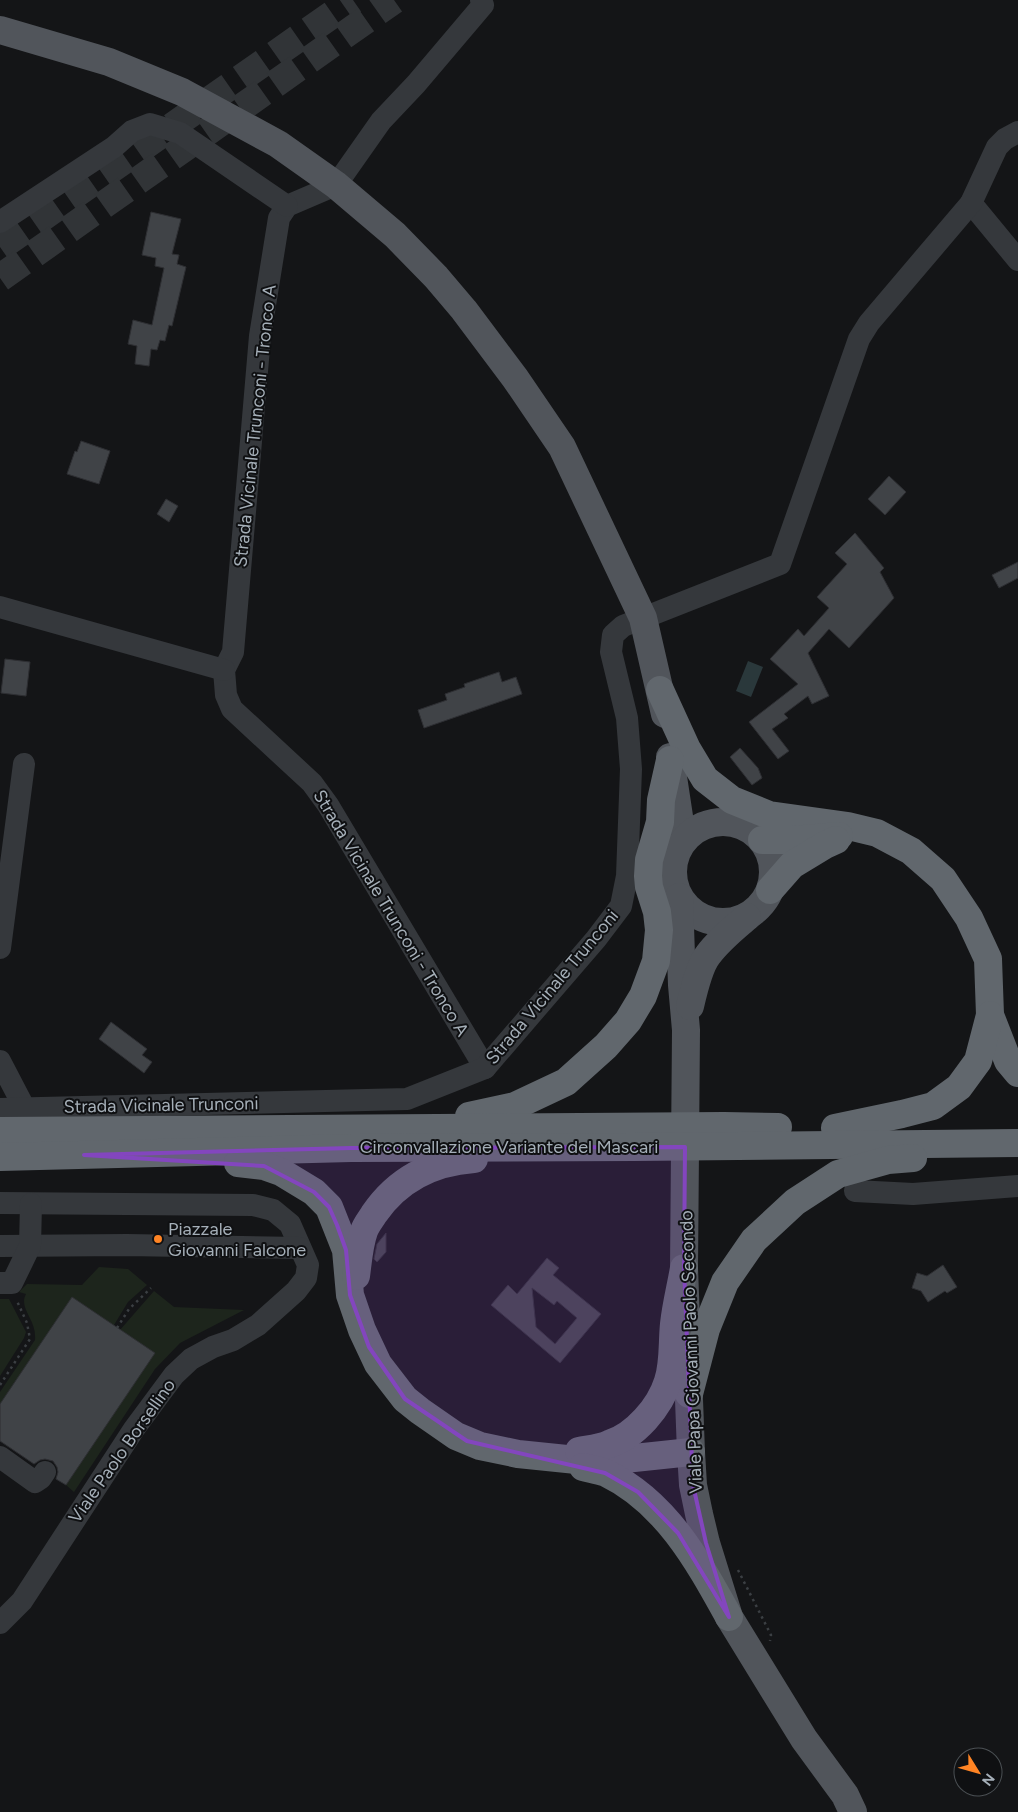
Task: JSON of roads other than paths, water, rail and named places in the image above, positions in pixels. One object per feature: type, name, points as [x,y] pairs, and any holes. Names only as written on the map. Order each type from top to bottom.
[{"type":"highway","points":[[660,690],[687,749],[705,779],[732,800],[769,815],[848,826],[877,833],[911,850],[944,879],[969,918],[988,959],[990,1015],[978,1061],[960,1087],[933,1106],[835,1128]]},
{"type":"highway","points":[[345,1129],[477,1115],[515,1106],[566,1082],[606,1046],[628,1021],[643,996],[656,961],[658,921],[649,887],[649,860],[660,822],[661,800],[670,750]]},
{"type":"highway","points":[[762,840],[846,836],[868,839],[911,850]]},
{"type":"highway","points":[[770,890],[792,865],[825,844],[846,836]]},
{"type":"highway","points":[[990,1015],[1008,1061],[1018,1073]]},
{"type":"highway","name":"Circonvallazione Variante del Mascari","points":[[724,1136],[835,1128],[1018,1125]]},
{"type":"highway","name":"Circonvallazione Variante del Mascari","points":[[1,1151],[345,1129],[634,1137]]},
{"type":"highway","name":"Circonvallazione Variante del Mascari","points":[[1,1151],[84,1154],[350,1148],[634,1137],[724,1136],[1018,1143]]},
{"type":"highway","points":[[357,1314],[356,1282],[358,1253],[364,1229],[385,1199],[415,1175],[456,1160],[634,1137]]},
{"type":"highway","points":[[689,1394],[706,1329],[725,1282],[754,1240],[795,1202],[838,1174],[888,1160],[1018,1150]]},
{"type":"highway","points":[[84,1154],[234,1162],[257,1165],[282,1172],[314,1192],[329,1207],[337,1225],[346,1250],[350,1295],[362,1330],[378,1364],[396,1388],[420,1412],[467,1441],[504,1451],[596,1462],[691,1452]]},
{"type":"highway","points":[[543,1456],[610,1444],[626,1435],[650,1413],[668,1381],[673,1354],[674,1324],[684,1268]]},
{"type":"highway","points":[[543,1456],[605,1473],[638,1492],[660,1511],[678,1533],[703,1571],[729,1617]]},
{"type":"main road","points":[[0,30],[109,62],[182,92],[278,144],[336,185],[395,235],[436,277],[464,310],[515,378],[562,447],[643,618],[660,690],[680,823],[678,848],[672,873],[679,897],[686,906],[705,919],[716,922],[739,920],[758,908],[770,890],[773,874],[772,859],[762,840],[751,830],[737,823],[717,807],[694,784],[670,750]]},
{"type":"main road","points":[[678,848],[691,833],[701,826],[718,821],[737,823]]},
{"type":"main road","name":"Viale Papa Giovanni Paolo Secondo","points":[[679,897],[682,985],[686,1030],[684,1268],[691,1452],[699,1514],[729,1617],[804,1739],[845,1795],[853,1812]]},
{"type":"main road","name":"Viale Papa Giovanni Paolo Secondo","points":[[686,1030],[693,993],[707,956],[725,936],[750,914]]},
{"type":"main road","name":"Viale Papa Giovanni Paolo Secondo","points":[[804,1739],[835,1812]]},
{"type":"street","points":[[0,222],[114,147],[132,131],[150,124],[180,133],[287,206],[336,185],[381,121],[416,84],[483,5],[481,0]]},
{"type":"street","points":[[643,618],[780,564],[860,339],[869,323],[971,203],[997,147],[1005,139],[1018,132]]},
{"type":"street","points":[[971,203],[1018,260]]},
{"type":"street","name":"Strada Vicinale Trunconi - Tronco A","points":[[287,206],[279,218],[260,336],[233,652],[224,670],[226,695],[232,709],[312,783],[328,805],[485,1068]]},
{"type":"street","points":[[0,607],[224,670]]},
{"type":"street","name":"Strada Vicinale Trunconi","points":[[0,1109],[407,1099],[485,1068],[621,906],[627,876],[631,769],[627,718],[611,652],[613,635],[623,626],[643,618]]},
{"type":"street","points":[[0,948],[24,764]]},
{"type":"street","points":[[0,1061],[25,1109]]},
{"type":"street","points":[[855,1191],[913,1194],[1018,1186]]},
{"type":"street","points":[[0,1203],[253,1205],[273,1210],[290,1224],[304,1256],[127,1245],[0,1246]]},
{"type":"street","points":[[7,1289],[12,1283],[30,1246],[31,1204]]},
{"type":"street","name":"Viale Paolo Borsellino","points":[[0,1606],[12,1594],[126,1418],[164,1368],[181,1349],[250,1316],[304,1256]]},
{"type":"street","name":"Viale Paolo Borsellino","points":[[0,1623],[22,1601],[134,1428],[174,1375],[192,1358],[213,1347],[233,1340],[258,1325],[296,1291],[306,1278],[304,1256]]},
{"type":"street","points":[[0,1457],[35,1482],[45,1472]]},
{"type":"tunnel","points":[[0,247],[353,0]]},
{"type":"tunnel","points":[[0,278],[394,0]]},
{"type":"place","name":"Piazzale Giovanni Falcone","points":[[158,1239]]}]
